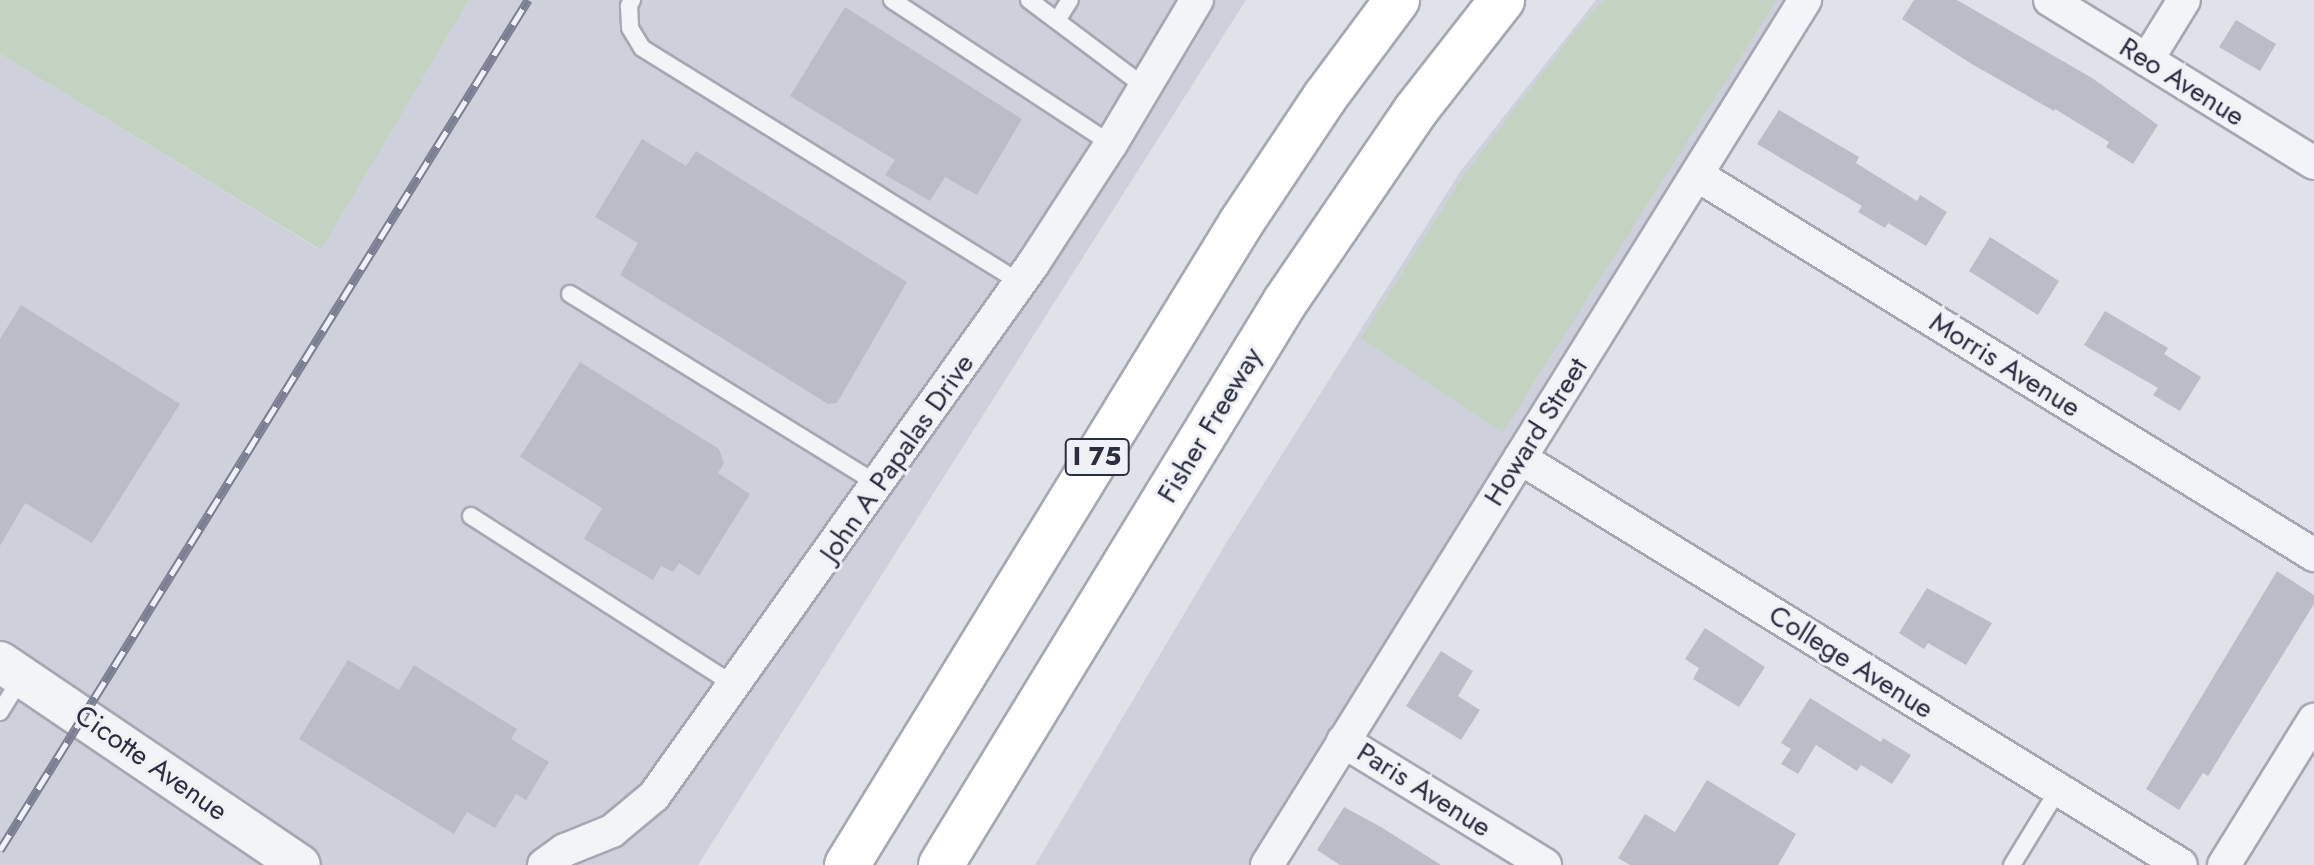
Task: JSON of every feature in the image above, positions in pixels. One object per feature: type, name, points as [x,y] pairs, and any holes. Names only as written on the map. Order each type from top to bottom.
[{"type":"highway","name":"I 75","points":[[847,865],[1241,223],[1325,97],[1397,0]]},
{"type":"highway","name":"Fisher Freeway","points":[[941,865],[1285,302],[1416,110],[1502,0]]},
{"type":"street","name":"John A Papalas Drive","points":[[544,865],[565,850],[612,831],[654,796],[736,686],[1020,282],[1111,144],[1197,0]]},
{"type":"street","name":"Howard Street","points":[[1267,865],[1805,0]]},
{"type":"street","name":"Reo Avenue","points":[[2050,0],[2314,163]]},
{"type":"street","points":[[2147,60],[2184,0]]},
{"type":"street","name":"Morris Avenue","points":[[1697,175],[2314,555]]},
{"type":"street","name":"College Avenue","points":[[1520,458],[2181,865]]},
{"type":"street","name":"Cicotte Avenue","points":[[11,669],[300,865]]},
{"type":"street","points":[[2224,865],[2314,720]]},
{"type":"street","name":"Paris Avenue","points":[[1343,741],[1545,865]]},
{"type":"lane","points":[[632,0],[629,6],[630,28],[642,48],[1020,282]]},
{"type":"lane","points":[[892,0],[1111,144]]},
{"type":"lane","points":[[1029,0],[1145,87]]},
{"type":"lane","points":[[1058,19],[1070,0]]},
{"type":"lane","points":[[570,294],[879,485]]},
{"type":"lane","points":[[471,516],[736,686]]},
{"type":"lane","points":[[0,712],[11,669]]},
{"type":"lane","points":[[2012,865],[2058,790]]},
{"type":"shaded area","points":[[469,0],[1246,0],[698,865],[0,865],[0,54],[320,250]]},
{"type":"shaded area","points":[[1596,0],[1805,0],[1267,865],[1035,865],[1225,545],[1460,172]]},
{"type":"green space","points":[[0,0],[469,0],[321,250],[0,54]]},
{"type":"green space","points":[[1604,0],[1777,0],[1502,433],[1361,338],[1464,175],[1580,25]]},
{"type":"building","points":[[1914,0],[1957,0],[2092,78],[2158,125],[2133,164],[2106,147],[2109,142],[1970,63],[1902,19]]},
{"type":"building","points":[[845,7],[1022,119],[977,195],[945,177],[930,201],[885,175],[895,160],[790,96]]},
{"type":"building","points":[[2236,20],[2276,44],[2260,71],[2219,47]]},
{"type":"building","points":[[1779,110],[1859,157],[1856,163],[1917,201],[1920,195],[1947,212],[1926,246],[1888,223],[1885,228],[1858,212],[1862,206],[1757,144]]},
{"type":"building","points":[[642,139],[686,166],[696,151],[907,282],[837,403],[828,404],[620,275],[638,243],[595,217]]},
{"type":"building","points":[[1990,237],[2059,281],[2038,315],[1969,271]]},
{"type":"building","points":[[21,305],[180,404],[92,543],[25,503],[0,546],[0,339]]},
{"type":"building","points":[[2105,311],[2168,348],[2164,354],[2201,377],[2180,411],[2153,395],[2158,388],[2084,345]]},
{"type":"building","points":[[580,362],[719,449],[724,463],[718,473],[750,494],[699,576],[679,563],[673,572],[661,566],[653,580],[584,539],[602,508],[520,457]]},
{"type":"building","points":[[2277,571],[2314,595],[2314,604],[2208,776],[2203,773],[2179,810],[2146,789]]},
{"type":"building","points":[[1927,588],[1992,623],[1966,665],[1928,643],[1924,649],[1899,633]]},
{"type":"building","points":[[1705,628],[1765,667],[1739,707],[1693,679],[1699,668],[1685,659]]},
{"type":"building","points":[[1441,651],[1473,671],[1458,696],[1480,710],[1461,740],[1406,706]]},
{"type":"building","points":[[348,660],[399,690],[414,665],[517,729],[511,739],[549,762],[526,800],[516,794],[495,828],[467,812],[454,834],[299,739]]},
{"type":"building","points":[[1810,698],[1881,742],[1883,738],[1911,755],[1892,784],[1861,765],[1857,771],[1816,745],[1798,774],[1781,764],[1791,749],[1781,743]]},
{"type":"building","points":[[1707,780],[1796,834],[1778,865],[1630,865],[1618,858],[1645,814],[1675,832]]},
{"type":"building","points":[[1344,807],[1441,865],[1340,865],[1317,850]]},
{"type":"railway","points":[[0,850],[528,0]]}]
